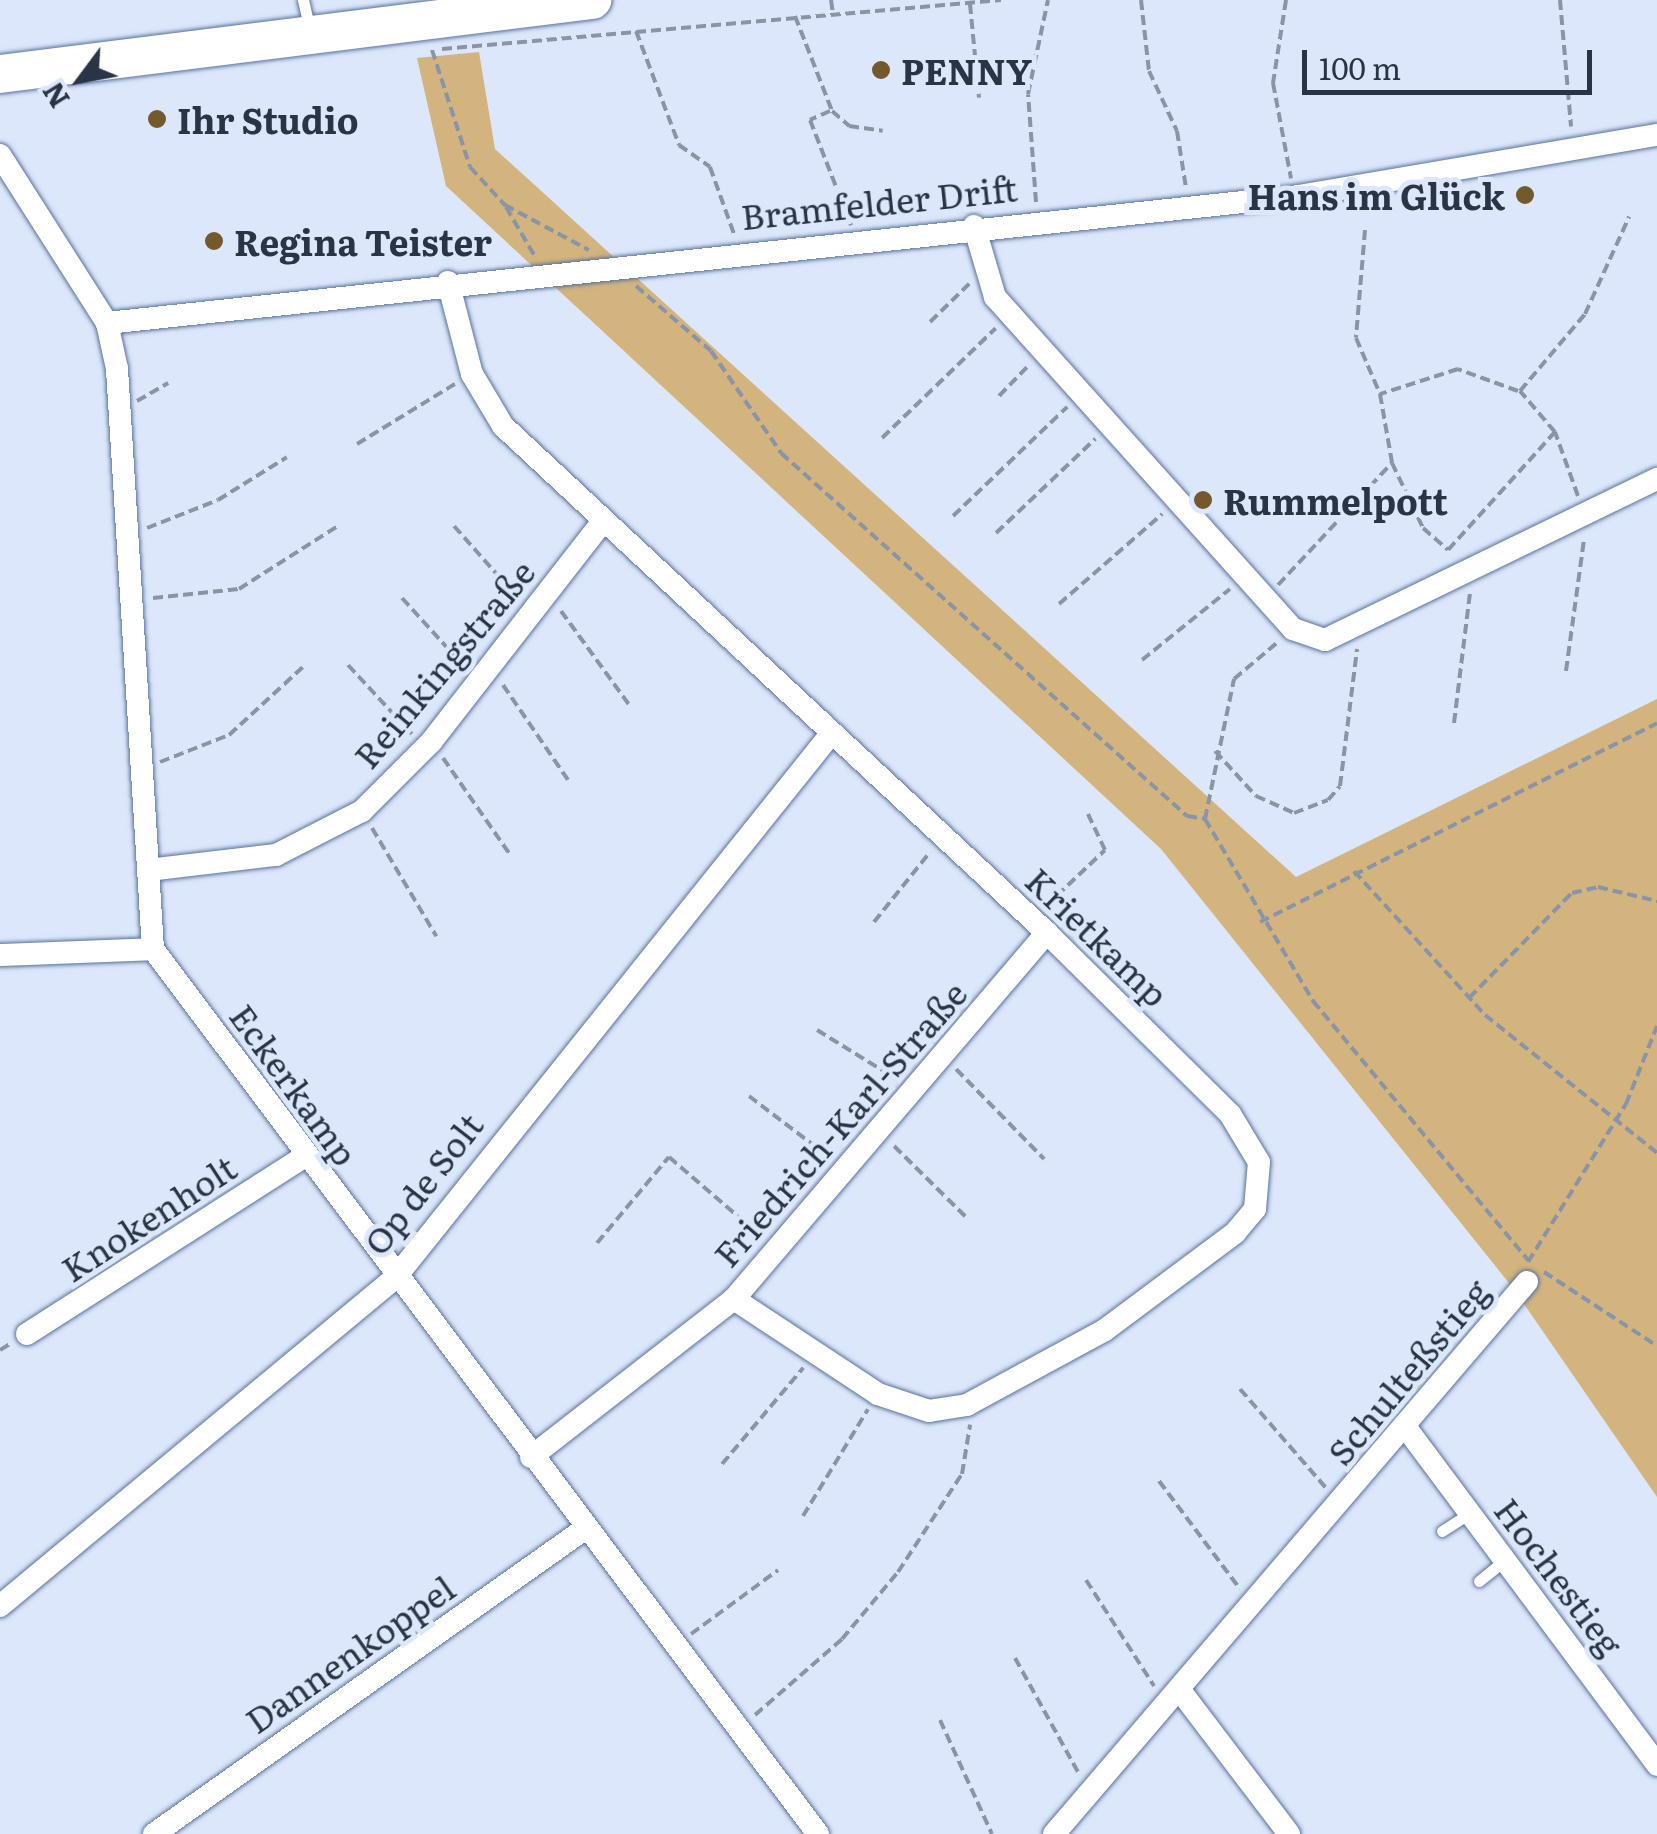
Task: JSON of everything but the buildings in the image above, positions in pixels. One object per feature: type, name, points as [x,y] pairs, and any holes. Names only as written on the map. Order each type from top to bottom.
[{"type":"main road","points":[[0,74],[306,15],[592,0]]},
{"type":"street","name":"Bramfelder Drift","points":[[107,322],[856,238],[1299,196],[1657,135]]},
{"type":"street","points":[[0,154],[107,322],[152,949],[0,955]]},
{"type":"street","points":[[974,226],[990,278],[1011,315],[1292,629],[1325,640],[1586,521],[1657,479]]},
{"type":"street","name":"Krietkamp","points":[[448,282],[472,374],[503,426],[830,736],[1040,926],[1230,1114],[1259,1162],[1260,1194],[1246,1222],[1172,1285],[967,1406],[928,1412],[878,1394],[734,1300]]},
{"type":"street","name":"Reinkingstraße","points":[[148,870],[276,855],[362,811],[428,745],[486,676],[603,521]]},
{"type":"street","name":"Op de Solt","points":[[0,1606],[395,1278],[830,736]]},
{"type":"street","name":"Friedrich-Karl-Straße","points":[[531,1457],[734,1300],[780,1252],[943,1056],[1040,926]]},
{"type":"street","name":"Eckerkamp","points":[[152,949],[395,1278],[818,1834]]},
{"type":"street","name":"Knokenholt","points":[[28,1334],[304,1157]]},
{"type":"street","name":"Schulteßstieg","points":[[1054,1834],[1407,1429],[1528,1272]]},
{"type":"street","name":"Hochestieg","points":[[1407,1429],[1657,1766]]},
{"type":"street","name":"Dannenkoppel","points":[[154,1834],[586,1528]]},
{"type":"street","points":[[1172,1697],[1289,1834]]},
{"type":"lane","points":[[1442,1531],[1470,1514]]},
{"type":"lane","points":[[1479,1581],[1504,1561]]},
{"type":"path","points":[[831,0],[832,14]]},
{"type":"path","points":[[544,272],[505,205],[470,168],[432,50],[1000,0]]},
{"type":"path","points":[[1038,219],[1028,94],[1048,0]]},
{"type":"path","points":[[1141,0],[1148,72],[1177,131],[1188,206]]},
{"type":"path","points":[[1286,0],[1273,83],[1280,153],[1299,196]]},
{"type":"path","points":[[1560,0],[1572,147]]},
{"type":"path","points":[[970,4],[979,98]]},
{"type":"path","points":[[795,16],[832,111],[849,126],[884,131]]},
{"type":"path","points":[[636,31],[679,145],[710,166],[740,251]]},
{"type":"path","points":[[832,111],[810,120],[856,238]]},
{"type":"path","points":[[505,205],[612,265],[711,350],[781,453],[1186,816],[1205,819]]},
{"type":"path","points":[[1520,391],[1585,314],[1629,217]]},
{"type":"path","points":[[1365,230],[1356,338],[1380,394],[1392,463],[1423,528],[1448,550],[1555,432]]},
{"type":"path","points":[[930,322],[970,284],[990,278]]},
{"type":"path","points":[[882,438],[1011,315]]},
{"type":"path","points":[[998,396],[1043,350]]},
{"type":"path","points":[[1380,394],[1458,369],[1520,391],[1555,432],[1586,521],[1566,671]]},
{"type":"path","points":[[357,444],[472,374]]},
{"type":"path","points":[[116,413],[168,383]]},
{"type":"path","points":[[954,516],[1081,394]]},
{"type":"path","points":[[996,533],[1110,426]]},
{"type":"path","points":[[124,538],[218,500],[286,457]]},
{"type":"path","points":[[1265,600],[1392,463]]},
{"type":"path","points":[[1060,604],[1177,501]]},
{"type":"path","points":[[128,600],[239,589],[338,526]]},
{"type":"path","points":[[454,526],[534,616]]},
{"type":"path","points":[[1454,723],[1472,573]]},
{"type":"path","points":[[1142,660],[1245,577]]},
{"type":"path","points":[[550,595],[630,706]]},
{"type":"path","points":[[402,598],[486,676],[568,780]]},
{"type":"path","points":[[1216,752],[1256,796],[1294,813],[1328,800],[1340,786],[1360,624]]},
{"type":"path","points":[[1292,629],[1234,679],[1205,819],[1260,922],[1370,1078],[1528,1272],[1657,1346]]},
{"type":"path","points":[[348,665],[428,745],[508,853]]},
{"type":"path","points":[[140,766],[229,734],[303,667]]},
{"type":"path","points":[[1260,922],[1353,870],[1657,723]]},
{"type":"path","points":[[362,811],[436,936]]},
{"type":"path","points":[[1040,926],[1105,850],[1087,812]]},
{"type":"path","points":[[874,922],[943,835]]},
{"type":"path","points":[[1353,870],[1468,999],[1657,1153]]},
{"type":"path","points":[[1468,999],[1572,894],[1598,887],[1657,901]]},
{"type":"path","points":[[1528,1272],[1615,1122],[1657,1026]]},
{"type":"path","points":[[817,1030],[915,1090]]},
{"type":"path","points":[[943,1056],[1044,1159]]},
{"type":"path","points":[[749,1096],[848,1171]]},
{"type":"path","points":[[880,1132],[965,1216]]},
{"type":"path","points":[[598,1244],[669,1156],[780,1252]]},
{"type":"path","points":[[722,1464],[817,1352]]},
{"type":"path","name":"Schulteßstieg","points":[[1240,1389],[1340,1505]]},
{"type":"path","points":[[803,1516],[878,1394]]},
{"type":"path","points":[[739,1730],[842,1638],[898,1572],[962,1474],[972,1439],[967,1406]]},
{"type":"path","points":[[1159,1481],[1252,1606]]},
{"type":"path","points":[[675,1646],[778,1570]]},
{"type":"path","points":[[1086,1580],[1172,1697]]},
{"type":"path","points":[[1015,1658],[1089,1794]]},
{"type":"path","points":[[940,1720],[992,1834]]},
{"type":"shaded area","points":[[479,52],[495,149],[1296,877],[1657,699],[1657,1497],[1513,1288],[1161,849],[446,186],[417,58]]},
{"type":"place","name":"PENNY","points":[[881,70]]},
{"type":"place","name":"Ihr Studio","points":[[157,119]]},
{"type":"place","name":"Hans im Glück","points":[[1525,195]]},
{"type":"place","name":"Regina Teister","points":[[214,241]]},
{"type":"place","name":"Rummelpott","points":[[1203,500]]}]
